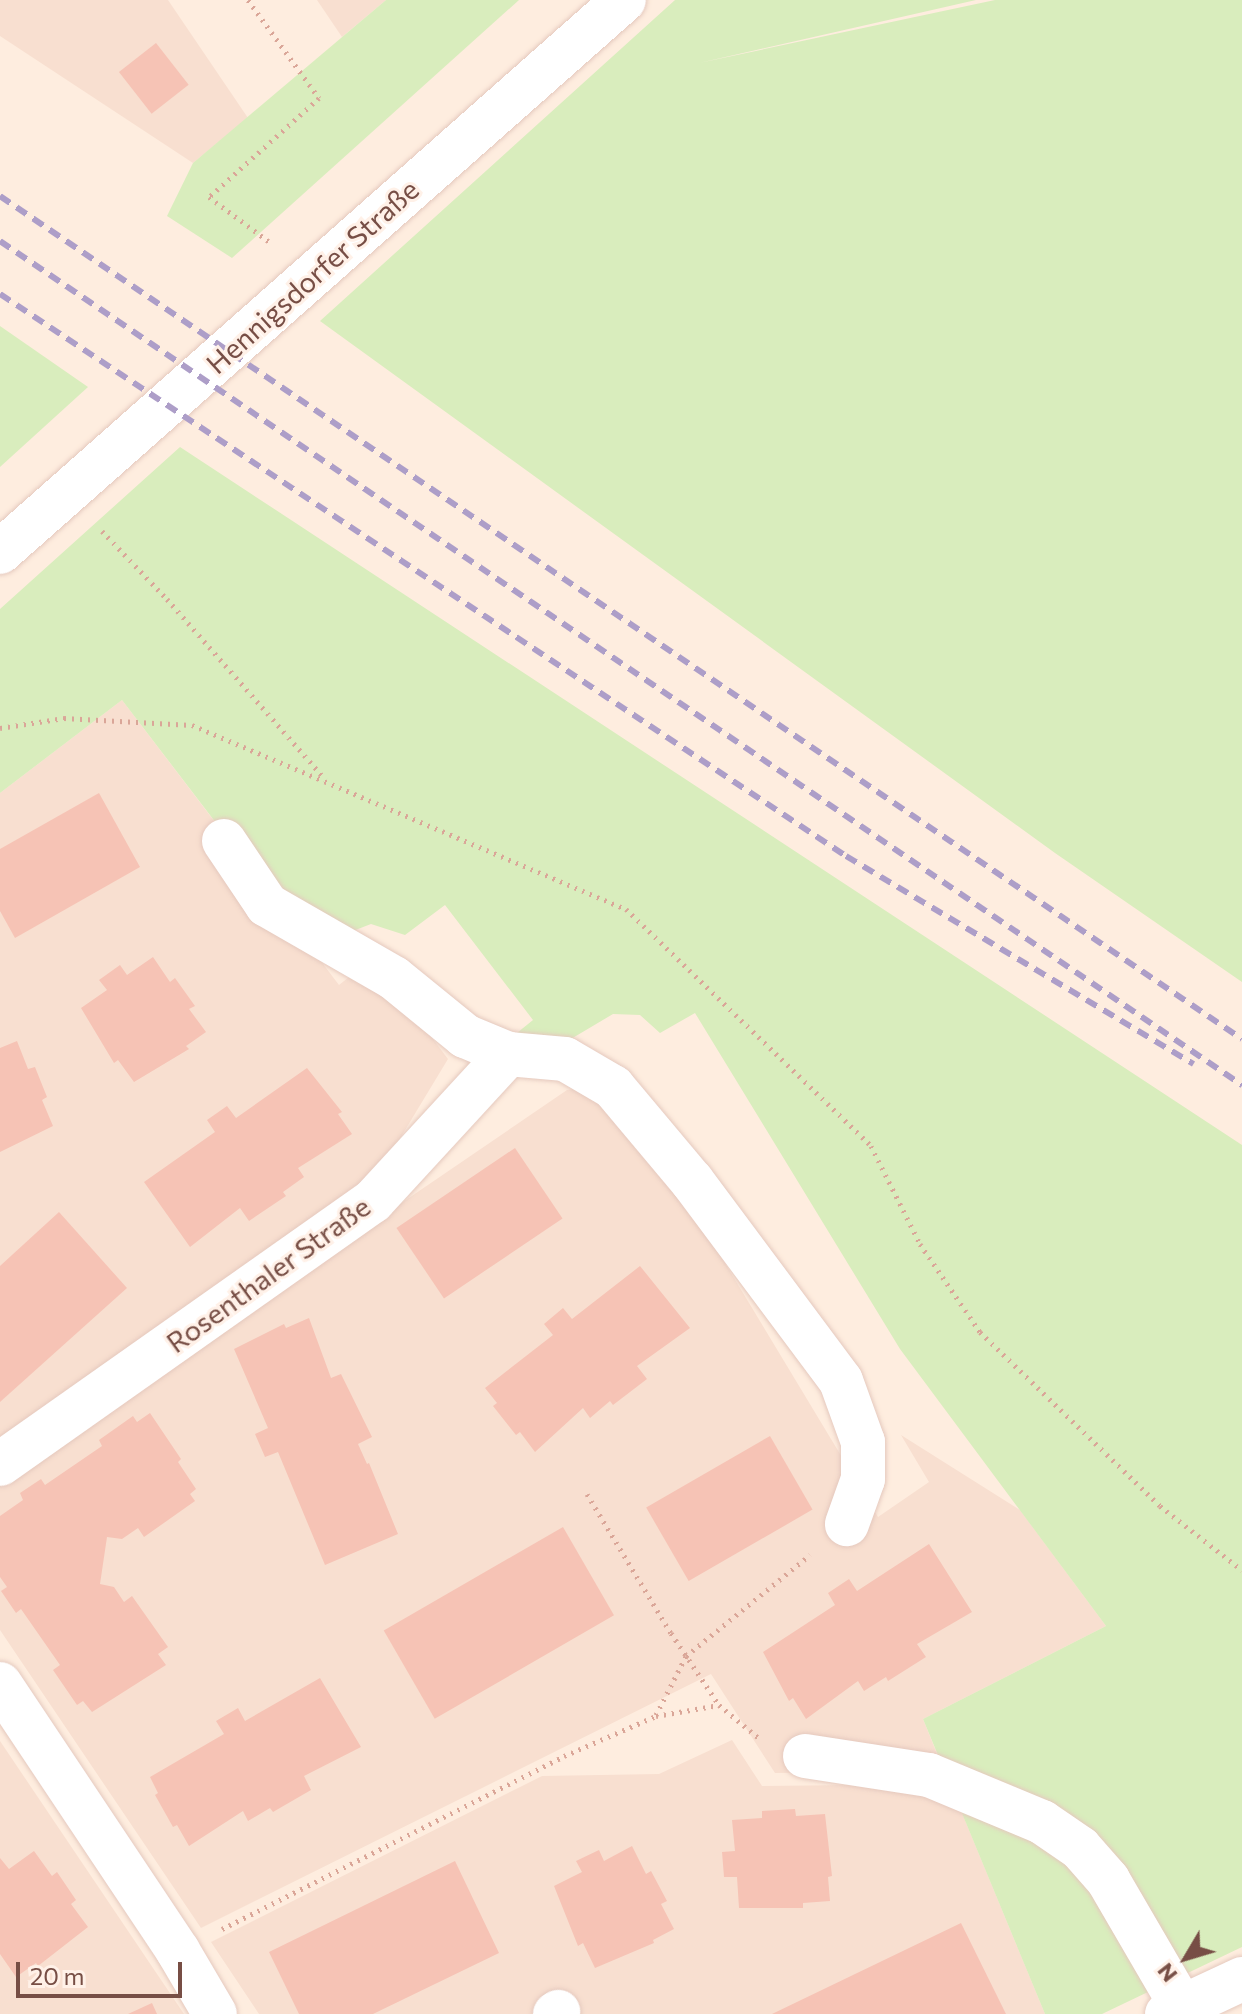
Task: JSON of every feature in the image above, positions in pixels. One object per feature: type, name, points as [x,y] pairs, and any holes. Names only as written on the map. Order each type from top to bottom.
[{"type":"street","name":"Hennigsdorfer Straße","points":[[0,552],[624,0]]},
{"type":"street","points":[[224,841],[267,905],[394,978],[465,1036],[508,1054],[565,1059],[613,1087],[692,1181],[841,1381],[863,1442],[863,1479],[847,1524]]},
{"type":"street","name":"Rosenthaler Straße","points":[[0,1464],[373,1201],[508,1054]]},
{"type":"street","points":[[0,1684],[178,1951],[215,2014]]},
{"type":"street","points":[[805,1756],[929,1775],[1042,1822],[1080,1848],[1108,1880],[1175,2010],[1242,1979]]},
{"type":"path","points":[[248,0],[319,98],[209,197],[314,274]]},
{"type":"path","points":[[66,494],[167,599],[328,783]]},
{"type":"path","points":[[0,728],[64,718],[192,725],[626,909],[871,1146],[920,1244],[980,1332],[1160,1506],[1242,1570]]},
{"type":"path","points":[[587,1494],[719,1705],[746,1731],[773,1746],[805,1756]]},
{"type":"path","points":[[656,1716],[686,1656],[777,1582]]},
{"type":"path","points":[[178,1951],[564,1756],[656,1716],[719,1705]]},
{"type":"shaded area","points":[[0,0],[168,0],[248,118],[193,163],[0,36]]},
{"type":"shaded area","points":[[317,0],[386,0],[342,37]]},
{"type":"shaded area","points":[[122,700],[339,985],[372,959],[448,1059],[370,1188],[0,1441],[0,793]]},
{"type":"shaded area","points":[[617,1084],[878,1517],[929,1482],[901,1435],[1020,1510],[1106,1626],[923,1719],[944,1771],[775,1773],[711,1674],[201,1928],[0,1630],[0,1477],[567,1090]]},
{"type":"shaded area","points":[[732,1740],[762,1786],[950,1784],[1045,2014],[259,2014],[211,1942],[542,1776],[659,1774]]},
{"type":"shaded area","points":[[0,1741],[184,2014],[0,2014]]},
{"type":"green space","points":[[386,0],[519,0],[232,258],[167,216],[193,163]]},
{"type":"green space","points":[[675,0],[976,0],[699,63],[995,0],[1242,0],[1242,982],[1055,853],[320,321]]},
{"type":"green space","points":[[0,326],[88,387],[0,467]]},
{"type":"green space","points":[[180,447],[1242,1145],[1242,1947],[1102,2014],[1045,2014],[923,1719],[1106,1626],[900,1349],[695,1013],[660,1033],[640,1015],[613,1014],[549,1052],[501,1046],[533,1020],[445,905],[405,935],[371,924],[345,934],[255,874],[122,700],[0,793],[0,609]]},
{"type":"building","points":[[156,43],[189,85],[152,114],[119,72]]},
{"type":"building","points":[[99,793],[140,867],[15,938],[0,911],[0,849]]},
{"type":"building","points":[[153,957],[170,982],[175,978],[195,1006],[189,1009],[206,1032],[186,1046],[189,1049],[134,1082],[118,1060],[114,1063],[81,1008],[107,990],[99,980],[120,965],[127,975]]},
{"type":"building","points":[[17,1041],[28,1069],[35,1067],[47,1097],[42,1100],[53,1126],[0,1152],[0,1048]]},
{"type":"building","points":[[307,1068],[342,1112],[338,1114],[352,1134],[298,1168],[304,1177],[283,1192],[286,1196],[249,1221],[240,1208],[190,1247],[144,1182],[215,1132],[207,1120],[227,1106],[236,1118]]},
{"type":"building","points":[[515,1148],[563,1218],[444,1298],[396,1228]]},
{"type":"building","points":[[59,1212],[127,1288],[0,1402],[0,1266]]},
{"type":"building","points":[[640,1266],[690,1328],[637,1366],[647,1379],[613,1405],[610,1401],[590,1418],[583,1408],[535,1452],[520,1432],[516,1435],[493,1406],[497,1403],[485,1388],[553,1335],[544,1324],[563,1308],[572,1319]]},
{"type":"building","points":[[309,1318],[331,1378],[341,1374],[372,1437],[358,1444],[398,1534],[325,1565],[278,1452],[265,1457],[255,1434],[268,1428],[234,1349],[284,1324],[286,1328]]},
{"type":"building","points":[[150,1413],[181,1459],[178,1462],[196,1489],[190,1494],[195,1501],[144,1537],[138,1528],[122,1539],[107,1537],[100,1584],[114,1587],[124,1602],[132,1596],[168,1647],[158,1654],[166,1665],[92,1712],[83,1701],[77,1705],[53,1670],[60,1665],[21,1609],[16,1613],[1,1591],[7,1587],[0,1577],[0,1516],[23,1500],[20,1493],[41,1479],[45,1485],[102,1446],[99,1440],[133,1416],[137,1422]]},
{"type":"building","points":[[770,1436],[812,1510],[689,1581],[646,1508]]},
{"type":"building","points":[[563,1527],[614,1615],[435,1719],[384,1630]]},
{"type":"building","points":[[929,1544],[972,1612],[917,1644],[926,1657],[888,1681],[886,1677],[864,1691],[858,1681],[806,1719],[793,1698],[789,1701],[763,1652],[835,1605],[828,1593],[849,1579],[857,1591]]},
{"type":"building","points":[[320,1678],[361,1747],[304,1776],[311,1790],[273,1812],[270,1808],[248,1821],[243,1811],[189,1846],[177,1825],[173,1827],[155,1795],[158,1793],[150,1777],[224,1734],[216,1721],[238,1708],[245,1721]]},
{"type":"building","points":[[795,1809],[796,1816],[825,1814],[832,1876],[828,1877],[830,1901],[803,1903],[803,1908],[739,1908],[737,1877],[724,1877],[722,1852],[735,1851],[732,1820],[762,1818],[762,1811]]},
{"type":"building","points":[[632,1846],[646,1874],[651,1871],[667,1901],[661,1904],[674,1929],[653,1940],[654,1943],[595,1968],[583,1943],[578,1946],[554,1886],[582,1872],[576,1861],[599,1850],[604,1861]]},
{"type":"building","points":[[34,1851],[52,1876],[57,1872],[76,1900],[71,1904],[88,1927],[38,1966],[36,1963],[16,1977],[0,1954],[0,1858],[9,1869]]},
{"type":"building","points":[[455,1861],[499,1953],[373,2014],[299,2014],[269,1952]]},
{"type":"building","points":[[961,1923],[1006,2014],[772,2014]]},
{"type":"building","points":[[152,2003],[157,2014],[128,2014]]},
{"type":"railway","points":[[0,196],[1242,1039]]},
{"type":"railway","points":[[0,241],[1242,1085]]},
{"type":"railway","points":[[0,294],[846,856],[1193,1064]]}]
